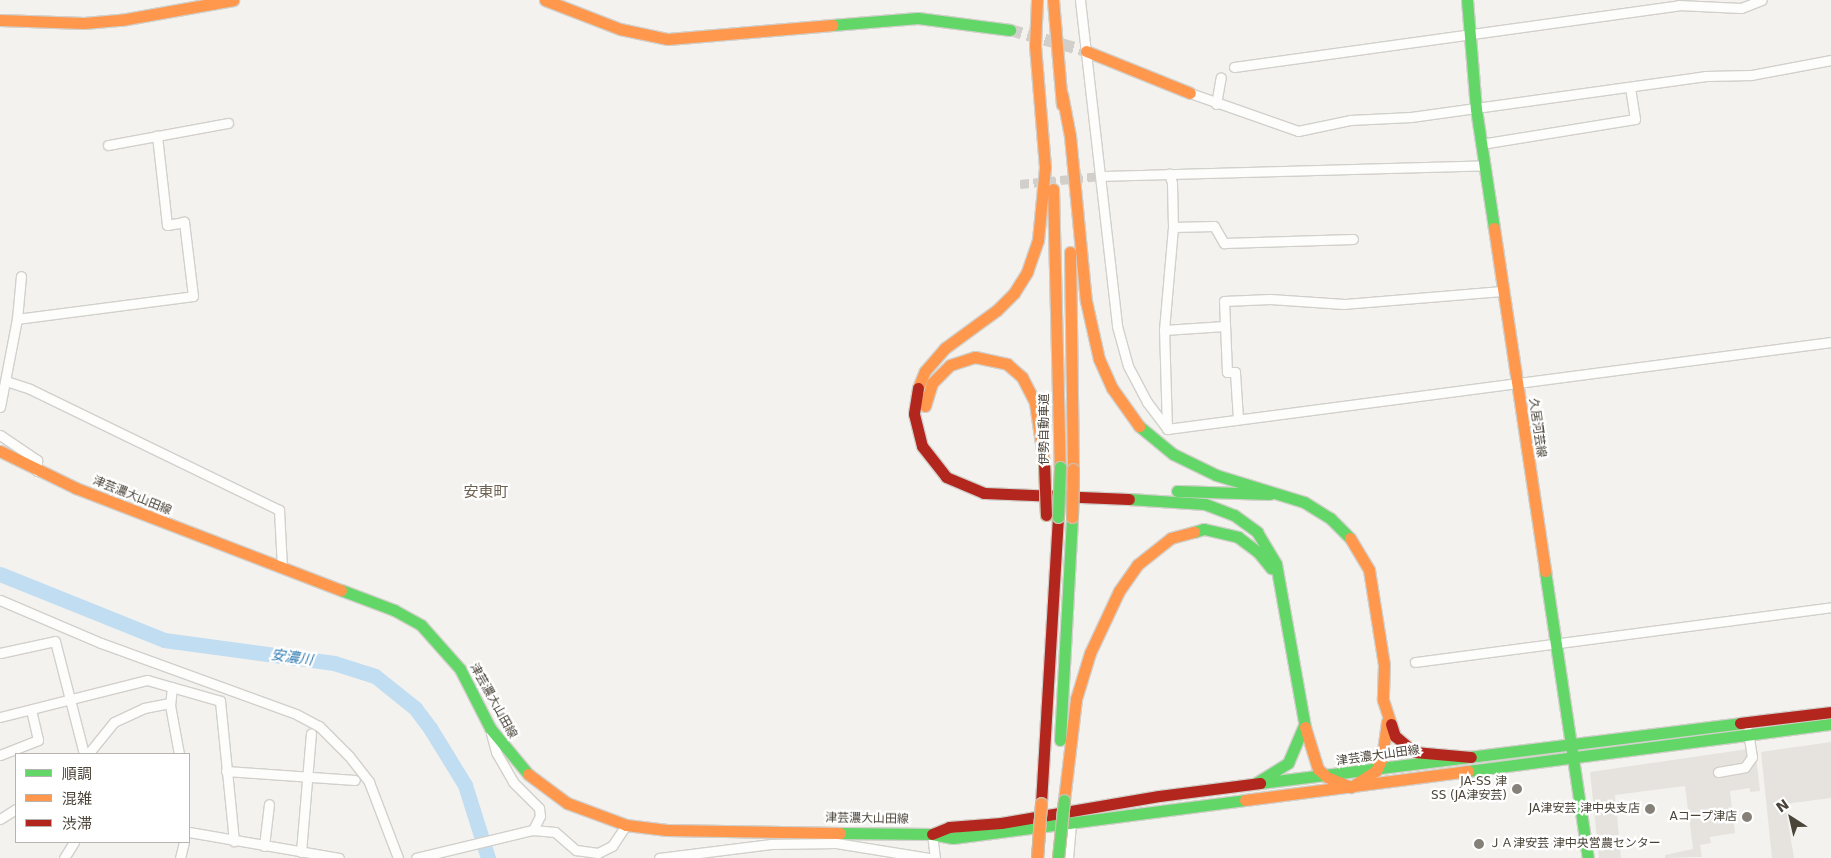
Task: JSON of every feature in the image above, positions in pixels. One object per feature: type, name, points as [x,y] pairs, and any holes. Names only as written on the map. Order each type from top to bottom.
[{"type":"main road","points":[[0,20],[75,23],[121,20],[227,0]]},
{"type":"main road","points":[[545,0],[620,30],[668,39],[918,18],[1010,30]]},
{"type":"main road","points":[[1038,0],[1035,46],[1045,167],[1042,216],[1036,249],[1022,281],[1005,302],[945,348],[925,371],[914,404],[917,436],[932,463],[946,477],[984,493],[1179,501],[1225,511],[1249,525],[1263,539],[1272,554],[1282,584],[1304,722],[1312,757],[1328,777],[1351,786],[1376,771],[1382,758],[1387,721],[1383,700],[1384,664],[1369,570],[1350,538],[1330,518],[1304,502],[1216,475],[1173,454],[1137,424],[1112,388],[1099,359],[1086,302],[1070,136],[1062,94]]},
{"type":"main road","name":"伊勢自動車道","points":[[1037,858],[1050,664],[1060,467],[1055,225],[1038,0]]},
{"type":"main road","points":[[1054,0],[1068,202],[1074,469],[1058,858]]},
{"type":"main road","name":"久居河芸線","points":[[1467,0],[1476,109],[1569,746],[1573,758],[1588,858]]},
{"type":"main road","points":[[1086,51],[1190,93]]},
{"type":"main road","points":[[1050,664],[1046,515],[1044,464],[1036,404],[1028,386],[1015,370],[999,360],[975,357],[950,365],[936,377],[928,390],[925,408],[928,436],[946,464],[979,481],[1038,487],[1282,494]]},
{"type":"main road","name":"津芸濃大山田線","points":[[0,451],[38,470],[144,516],[394,610],[421,625],[460,669],[490,728],[512,760],[542,787],[582,810],[626,825],[667,830],[932,834],[953,838],[1573,758],[1748,729],[1831,712]]},
{"type":"main road","points":[[1052,858],[1076,699],[1090,653],[1119,591],[1148,553],[1181,534],[1204,529],[1220,531],[1250,544],[1282,584]]},
{"type":"main road","points":[[1387,721],[1400,743],[1414,752],[1471,757]]},
{"type":"main road","points":[[1256,783],[1288,763],[1304,722]]},
{"type":"main road","name":"津芸濃大山田線","points":[[932,834],[949,827],[1001,823],[1101,804],[1256,783],[1328,777],[1471,757],[1569,746],[1748,729],[1831,724]]},
{"type":"street","points":[[1080,0],[1121,343],[1140,390],[1167,429]]},
{"type":"street","points":[[1234,67],[1683,5],[1741,8],[1762,0]]},
{"type":"street","points":[[1190,93],[1216,104],[1298,131],[1350,120],[1476,109],[1706,76],[1783,71],[1831,60]]},
{"type":"street","points":[[1216,104],[1222,77]]},
{"type":"street","points":[[1481,144],[1635,119],[1630,88]]},
{"type":"street","points":[[108,145],[228,123]]},
{"type":"street","points":[[17,319],[193,296],[184,222],[167,225],[157,136]]},
{"type":"street","points":[[1101,176],[1484,165]]},
{"type":"street","points":[[1167,429],[1164,330],[1173,227],[1172,183],[1169,173]]},
{"type":"street","points":[[1173,227],[1214,226],[1224,243],[1353,239]]},
{"type":"street","points":[[0,407],[17,319],[21,276]]},
{"type":"street","points":[[1238,419],[1235,372],[1227,372],[1224,301],[1270,299],[1344,304],[1503,291]]},
{"type":"street","points":[[1164,330],[1225,326]]},
{"type":"street","points":[[1167,429],[1831,342]]},
{"type":"street","points":[[4,383],[30,389],[279,510],[282,567]]},
{"type":"street","points":[[0,435],[37,460],[38,470]]},
{"type":"street","points":[[0,600],[101,643],[296,714],[319,726],[349,756],[369,782],[398,858]]},
{"type":"street","points":[[1415,662],[1831,607]]},
{"type":"street","points":[[0,653],[55,641],[86,753]]},
{"type":"street","points":[[0,717],[147,680],[220,701],[234,841]]},
{"type":"street","points":[[172,687],[170,703],[179,753]]},
{"type":"street","points":[[87,753],[114,722],[144,708],[170,703]]},
{"type":"street","points":[[0,755],[38,740],[31,710]]},
{"type":"street","points":[[490,728],[493,743],[508,775],[539,808],[540,816],[533,830]]},
{"type":"street","points":[[1718,772],[1746,767],[1752,757],[1748,729]]},
{"type":"street","points":[[301,852],[311,733]]},
{"type":"street","points":[[226,771],[355,780]]},
{"type":"street","points":[[264,846],[269,804]]},
{"type":"street","points":[[0,819],[15,810]]},
{"type":"street","points":[[1068,858],[1071,824]]},
{"type":"street","points":[[416,858],[533,830],[555,832],[588,855],[612,846],[626,825]]},
{"type":"street","points":[[771,831],[771,844]]},
{"type":"street","points":[[190,832],[340,858]]},
{"type":"street","points":[[932,834],[935,858]]},
{"type":"street","points":[[64,858],[73,843]]},
{"type":"street","points":[[180,858],[184,843]]},
{"type":"street","points":[[659,858],[771,844],[855,844],[928,858]]},
{"type":"shaded area","points":[[1831,742],[1831,798],[1785,804],[1794,858],[1772,858],[1761,752]]},
{"type":"shaded area","points":[[1755,748],[1760,791],[1750,792],[1750,788],[1730,791],[1735,833],[1710,837],[1711,843],[1700,845],[1702,857],[1665,858],[1665,855],[1693,849],[1685,786],[1615,795],[1621,858],[1599,858],[1590,772]]},
{"type":"waterway","name":"安濃川","points":[[0,574],[164,640],[334,663],[375,676],[415,708],[430,728],[465,785],[488,858]]},
{"type":"tunnel","points":[[1010,30],[1086,51]]},
{"type":"tunnel","points":[[1020,184],[1101,176]]},
{"type":"traffic: fast","points":[[1467,0],[1476,109],[1494,228]]},
{"type":"traffic: fast","points":[[832,25],[918,18],[1010,30]]},
{"type":"traffic: fast","points":[[1139,426],[1173,454],[1216,475],[1304,502],[1330,518],[1350,538]]},
{"type":"traffic: fast","points":[[1058,517],[1060,467]]},
{"type":"traffic: fast","points":[[1177,491],[1270,494]]},
{"type":"traffic: fast","points":[[1129,499],[1205,504],[1234,515],[1257,532],[1276,564],[1305,727]]},
{"type":"traffic: fast","points":[[1060,740],[1072,517]]},
{"type":"traffic: fast","points":[[1194,532],[1204,529],[1238,537],[1258,552],[1271,568]]},
{"type":"traffic: fast","points":[[1545,571],[1588,858]]},
{"type":"traffic: fast","points":[[341,590],[394,610],[421,625],[460,669],[490,728],[528,774]]},
{"type":"traffic: fast","points":[[1260,783],[1740,723]]},
{"type":"traffic: fast","points":[[1468,771],[1831,724]]},
{"type":"traffic: fast","points":[[1256,783],[1288,763],[1303,727]]},
{"type":"traffic: fast","points":[[1058,858],[1064,800]]},
{"type":"traffic: fast","points":[[840,833],[932,834],[953,838],[1245,800]]},
{"type":"traffic: slow","points":[[0,20],[84,23],[121,20],[233,0]]},
{"type":"traffic: slow","points":[[545,0],[620,29],[668,39],[832,25]]},
{"type":"traffic: slow","points":[[918,388],[925,371],[945,348],[997,310],[1014,293],[1027,272],[1038,240],[1045,167],[1035,46],[1037,0]]},
{"type":"traffic: slow","points":[[1053,0],[1062,105]]},
{"type":"traffic: slow","points":[[1086,51],[1190,93]]},
{"type":"traffic: slow","points":[[1062,94],[1070,136],[1086,301],[1099,359],[1112,388],[1139,426]]},
{"type":"traffic: slow","points":[[1053,189],[1060,467]]},
{"type":"traffic: slow","points":[[1494,228],[1545,571]]},
{"type":"traffic: slow","points":[[1070,252],[1073,469]]},
{"type":"traffic: slow","points":[[925,406],[932,383],[950,365],[975,357],[1007,364],[1022,377],[1035,403],[1044,463]]},
{"type":"traffic: slow","points":[[0,451],[76,488],[341,590]]},
{"type":"traffic: slow","points":[[1072,517],[1073,469]]},
{"type":"traffic: slow","points":[[1064,800],[1076,699],[1090,653],[1119,591],[1137,565],[1171,538],[1194,532]]},
{"type":"traffic: slow","points":[[1350,538],[1369,570],[1384,665],[1383,700],[1391,724]]},
{"type":"traffic: slow","points":[[1305,727],[1318,769],[1327,777],[1351,787],[1376,771],[1382,758],[1387,721]]},
{"type":"traffic: slow","points":[[1245,800],[1468,771]]},
{"type":"traffic: slow","points":[[528,774],[567,803],[626,825],[667,830],[840,833]]},
{"type":"traffic: slow","points":[[1037,858],[1041,803]]},
{"type":"traffic: jam","points":[[918,388],[914,414],[922,446],[946,477],[984,493],[1129,499]]},
{"type":"traffic: jam","points":[[1044,463],[1046,515]]},
{"type":"traffic: jam","points":[[1041,803],[1058,517]]},
{"type":"traffic: jam","points":[[1740,723],[1831,712]]},
{"type":"traffic: jam","points":[[1391,724],[1395,736],[1414,752],[1471,757]]},
{"type":"traffic: jam","points":[[932,834],[949,827],[1001,823],[1159,796],[1260,783]]},
{"type":"place","name":"JA-SS 津 SS (JA津安芸)","points":[[1517,789]]},
{"type":"place","name":"JA津安芸 津中央支店","points":[[1650,809]]},
{"type":"place","name":"Aコープ津店","points":[[1747,817]]},
{"type":"place","name":"ＪＡ津安芸 津中央営農センター","points":[[1479,844]]},
{"type":"district","name":"安東町","points":[[486,493]]}]
